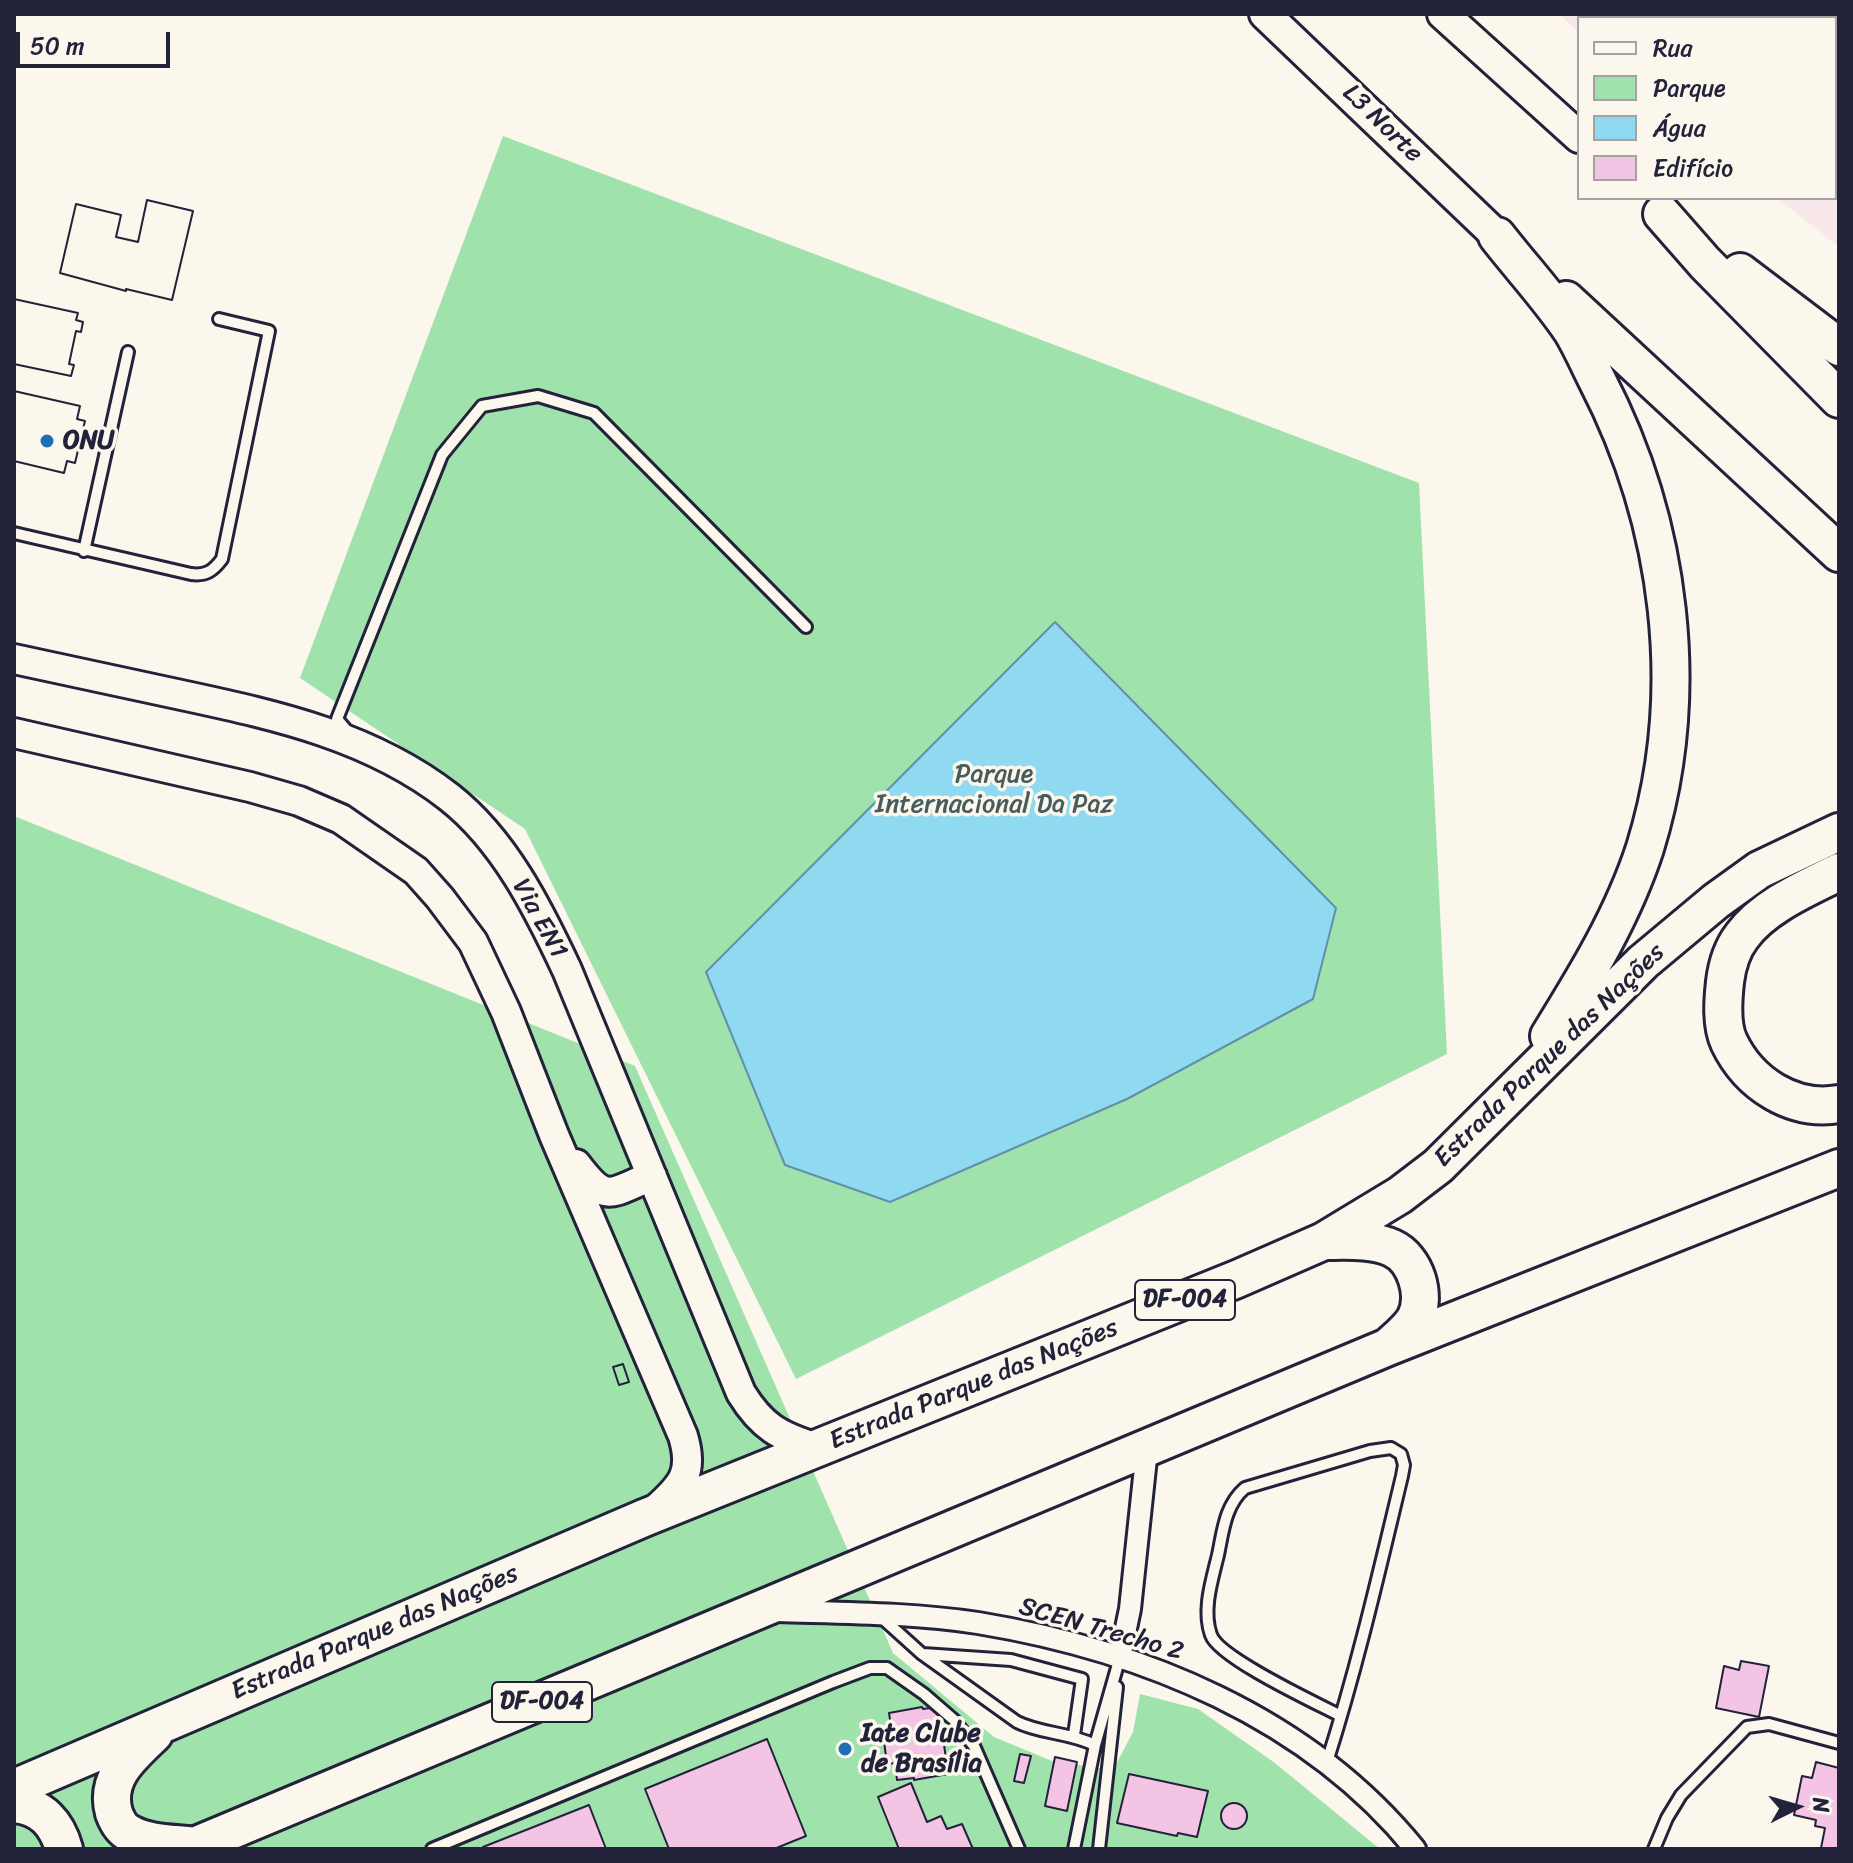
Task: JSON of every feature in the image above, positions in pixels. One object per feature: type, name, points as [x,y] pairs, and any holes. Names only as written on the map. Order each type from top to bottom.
[{"type":"highway","points":[[1654,206],[1839,347]]},
{"type":"highway","points":[[1654,206],[1705,263],[1839,399]]},
{"type":"highway","points":[[1497,236],[1839,553]]},
{"type":"highway","points":[[1497,236],[1572,331],[1616,418],[1651,520],[1665,592],[1672,684],[1669,738],[1644,851],[1612,929],[1516,1089]]},
{"type":"highway","name":"Estrada Parque das Nações","points":[[14,1788],[644,1518],[1324,1241],[1400,1195],[1438,1166],[1643,962],[1716,901],[1759,870],[1839,832]]},
{"type":"highway","points":[[1839,872],[1760,917],[1743,933],[1733,950],[1722,1003],[1728,1040],[1750,1074],[1781,1097],[1822,1107],[1839,1104]]},
{"type":"highway","name":"DF-004","points":[[192,1847],[1388,1347],[1839,1168]]},
{"type":"highway","points":[[1324,1241],[1383,1245],[1400,1252],[1411,1265],[1419,1289],[1417,1316],[1388,1347]]},
{"type":"highway","points":[[167,1722],[119,1772],[113,1788],[113,1809],[122,1828],[129,1834],[192,1847]]},
{"type":"highway","points":[[14,1804],[40,1811],[59,1833],[64,1849]]},
{"type":"main road","name":"L3 Norte","points":[[1265,14],[1497,236]]},
{"type":"main road","points":[[1443,14],[1577,135]]},
{"type":"street","name":"Via EN1","points":[[14,659],[269,714],[356,743],[387,757],[450,798],[499,850],[523,885],[567,970],[741,1393],[765,1425],[791,1440],[817,1448]]},
{"type":"street","points":[[14,733],[299,801],[341,819],[378,843],[416,871],[440,898],[473,942],[506,1012],[554,1135],[686,1445],[685,1477],[670,1497],[644,1518]]},
{"type":"street","points":[[554,1135],[594,1188],[601,1192],[610,1193],[652,1176]]},
{"type":"street","points":[[1120,1657],[1130,1609],[1147,1449]]},
{"type":"street","name":"SCEN Trecho 2","points":[[764,1610],[930,1618],[1001,1628],[1120,1657],[1216,1695],[1258,1717],[1327,1762],[1356,1787],[1415,1849]]},
{"type":"lane","points":[[14,533],[191,574],[207,574],[222,559],[269,331],[219,319]]},
{"type":"lane","points":[[84,551],[128,352]]},
{"type":"lane","points":[[356,743],[337,719],[442,455],[482,406],[538,396],[594,413],[806,627]]},
{"type":"lane","points":[[1327,1762],[1341,1716],[1402,1476],[1404,1465],[1401,1454],[1391,1448],[1370,1451],[1245,1488],[1231,1503],[1210,1593],[1208,1622],[1214,1642],[1246,1664],[1341,1716]]},
{"type":"lane","points":[[878,1615],[922,1654],[1017,1722],[1027,1727],[1074,1735],[1095,1745]]},
{"type":"lane","points":[[922,1654],[1011,1660],[1082,1679],[1074,1735]]},
{"type":"lane","points":[[1074,1849],[1095,1745],[1120,1657]]},
{"type":"lane","points":[[1099,1849],[1120,1657]]},
{"type":"lane","points":[[432,1849],[875,1667],[884,1667],[896,1673],[964,1730],[993,1786],[1019,1849]]},
{"type":"lane","points":[[1654,1849],[1681,1795],[1747,1727],[1769,1724],[1839,1743]]},
{"type":"shaded area","points":[[1559,14],[1839,14],[1839,247],[1780,200],[1837,200],[1837,16],[1577,16],[1577,31]]},
{"type":"green space","name":"Parque Internacional Da Paz","points":[[503,136],[1419,483],[1447,1054],[796,1379],[525,829],[300,678]]},
{"type":"green space","points":[[14,816],[635,1066],[893,1653],[994,1737],[1052,1761],[1113,1770],[1133,1732],[1140,1694],[1198,1709],[1275,1763],[1380,1849],[14,1849]]},
{"type":"water","points":[[1055,622],[1336,908],[1313,999],[1127,1099],[890,1202],[785,1165],[706,972]]},
{"type":"building","points":[[147,200],[193,211],[172,300],[60,273],[76,204],[121,215],[116,237],[138,242]]},
{"type":"building","points":[[147,200],[193,211],[172,300],[60,273],[76,204],[121,215],[116,237],[138,242]]},
{"type":"building","name":"ONU","points":[[14,299],[78,313],[76,320],[83,322],[81,332],[76,331],[69,364],[74,365],[71,376],[14,364]]},
{"type":"building","name":"ONU","points":[[14,299],[78,313],[76,320],[83,322],[81,332],[76,331],[69,364],[74,365],[71,376],[14,364]]},
{"type":"building","name":"ONU","points":[[14,391],[80,406],[77,419],[85,421],[75,463],[67,461],[64,473],[14,461]]},
{"type":"building","name":"ONU","points":[[14,391],[80,406],[77,419],[85,421],[75,463],[67,461],[64,473],[14,461]]},
{"type":"building","points":[[623,1364],[629,1382],[619,1385],[613,1367]]},
{"type":"building","points":[[623,1364],[629,1382],[619,1385],[613,1367]]},
{"type":"building","points":[[1741,1661],[1769,1666],[1759,1717],[1716,1708],[1724,1666],[1739,1670]]},
{"type":"building","points":[[939,1707],[948,1774],[897,1780],[895,1763],[887,1764],[883,1734],[892,1733],[889,1713]]},
{"type":"building","points":[[767,1739],[806,1836],[774,1849],[669,1849],[645,1789]]},
{"type":"building","points":[[1020,1754],[1031,1756],[1024,1783],[1014,1781]]},
{"type":"building","points":[[1055,1757],[1077,1762],[1067,1811],[1045,1806]]},
{"type":"building","points":[[1816,1762],[1839,1768],[1839,1849],[1821,1848],[1825,1828],[1815,1826],[1816,1820],[1794,1815],[1802,1776],[1812,1778]]},
{"type":"building","points":[[1129,1774],[1208,1791],[1197,1837],[1178,1833],[1177,1836],[1117,1823]]},
{"type":"building","points":[[911,1783],[927,1822],[941,1816],[947,1829],[962,1824],[973,1849],[899,1849],[878,1797]]},
{"type":"building","points":[[1234,1803],[1243,1807],[1247,1816],[1243,1825],[1234,1829],[1225,1825],[1221,1816],[1225,1807]]},
{"type":"building","points":[[589,1805],[606,1849],[483,1847]]},
{"type":"place","name":"ONU","points":[[47,441]]},
{"type":"place","name":"Iate Clube de Brasília","points":[[845,1749]]}]
